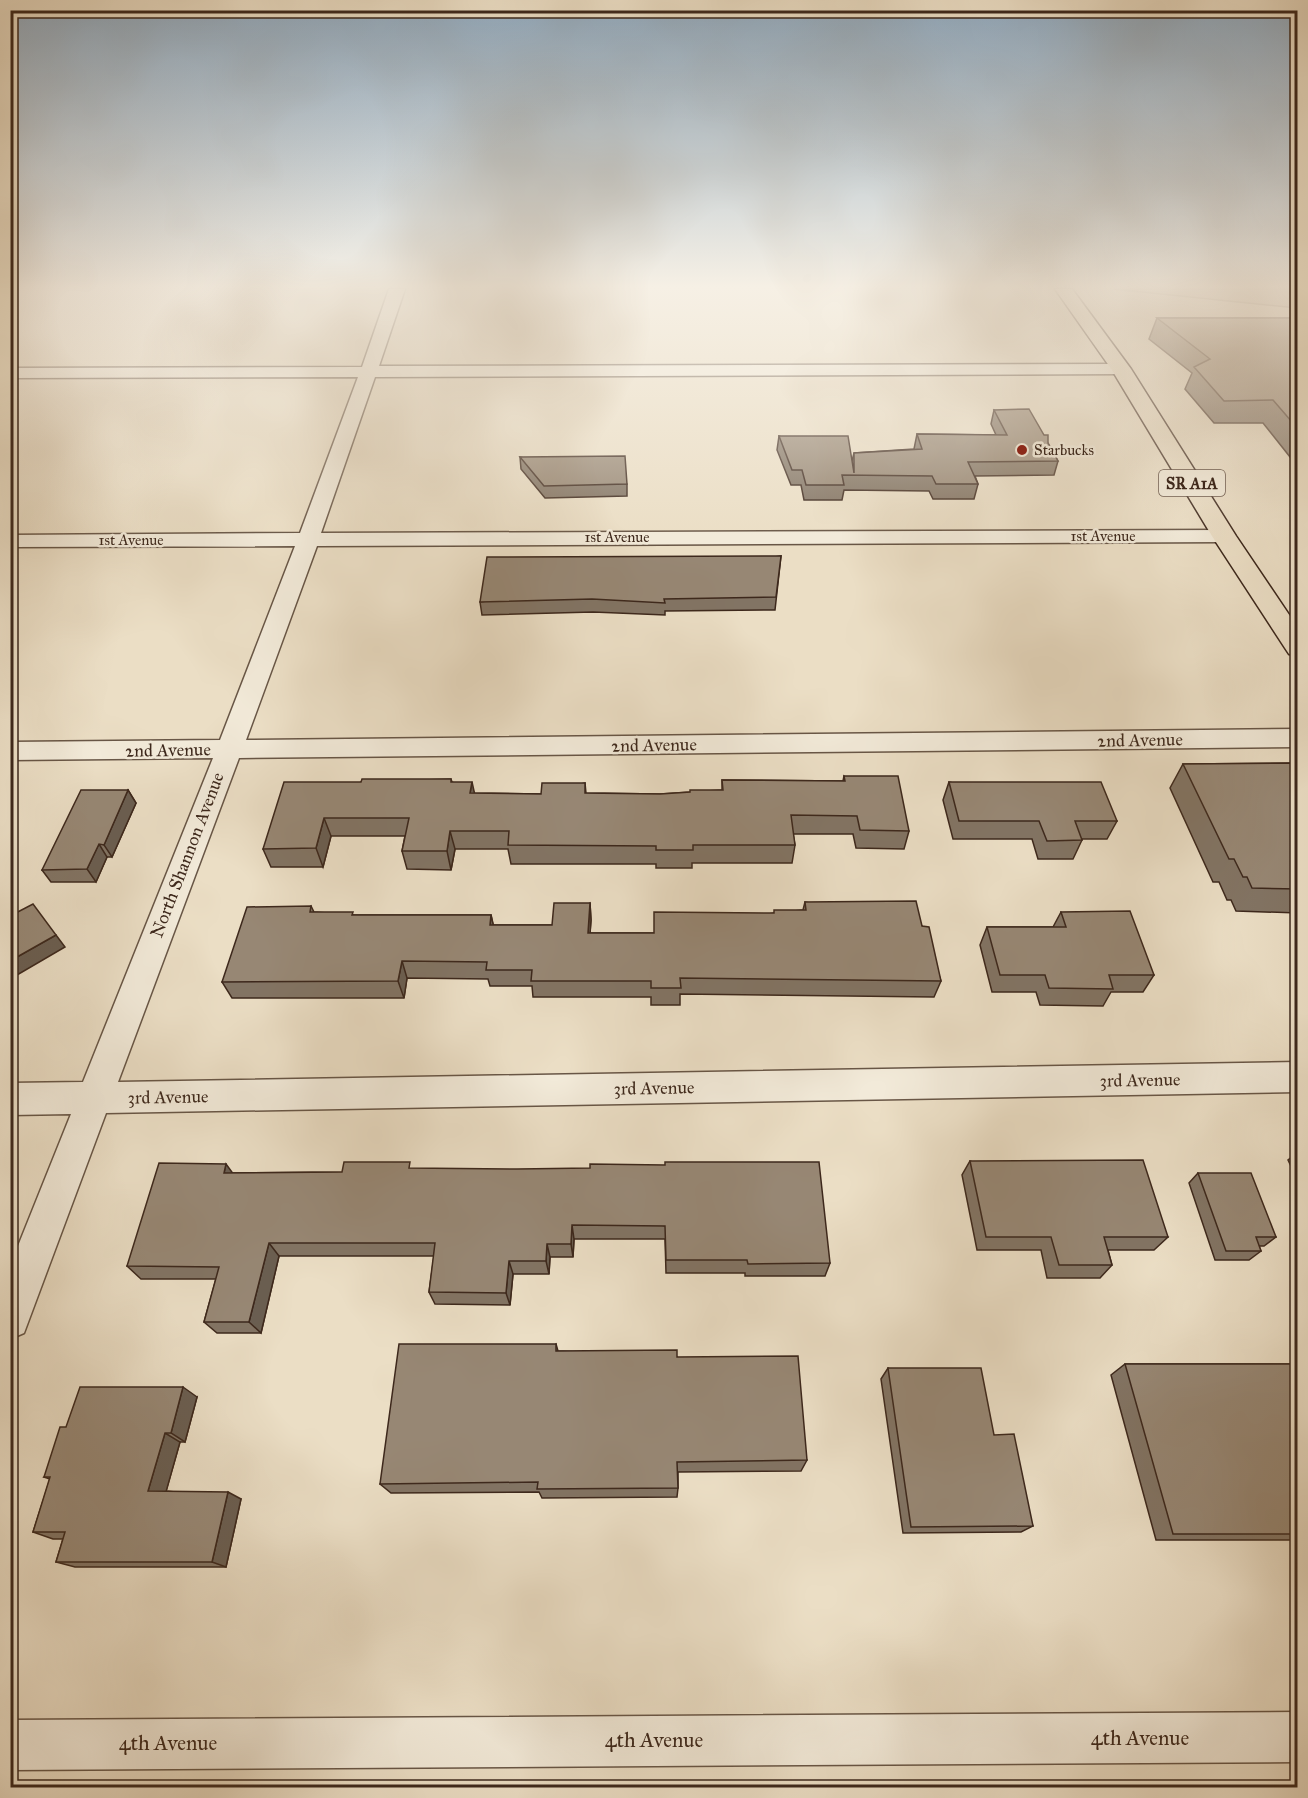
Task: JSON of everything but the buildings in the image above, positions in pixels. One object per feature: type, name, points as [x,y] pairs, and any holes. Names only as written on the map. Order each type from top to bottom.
[{"type":"main road","name":"SR A1A","points":[[1123,373],[1224,536],[1298,648]]},
{"type":"street","points":[[10,373],[27,373]]},
{"type":"street","name":"North Shannon Avenue","points":[[10,1318],[310,538],[368,373]]},
{"type":"street","name":"1st Avenue","points":[[10,540],[1224,536]]},
{"type":"street","name":"2nd Avenue","points":[[10,751],[1298,738]]},
{"type":"street","name":"3rd Avenue","points":[[10,1099],[1298,1077]]},
{"type":"street","name":"4th Avenue","points":[[10,1745],[1298,1737]]},
{"type":"place","name":"Starbucks","points":[[1022,450]]}]
